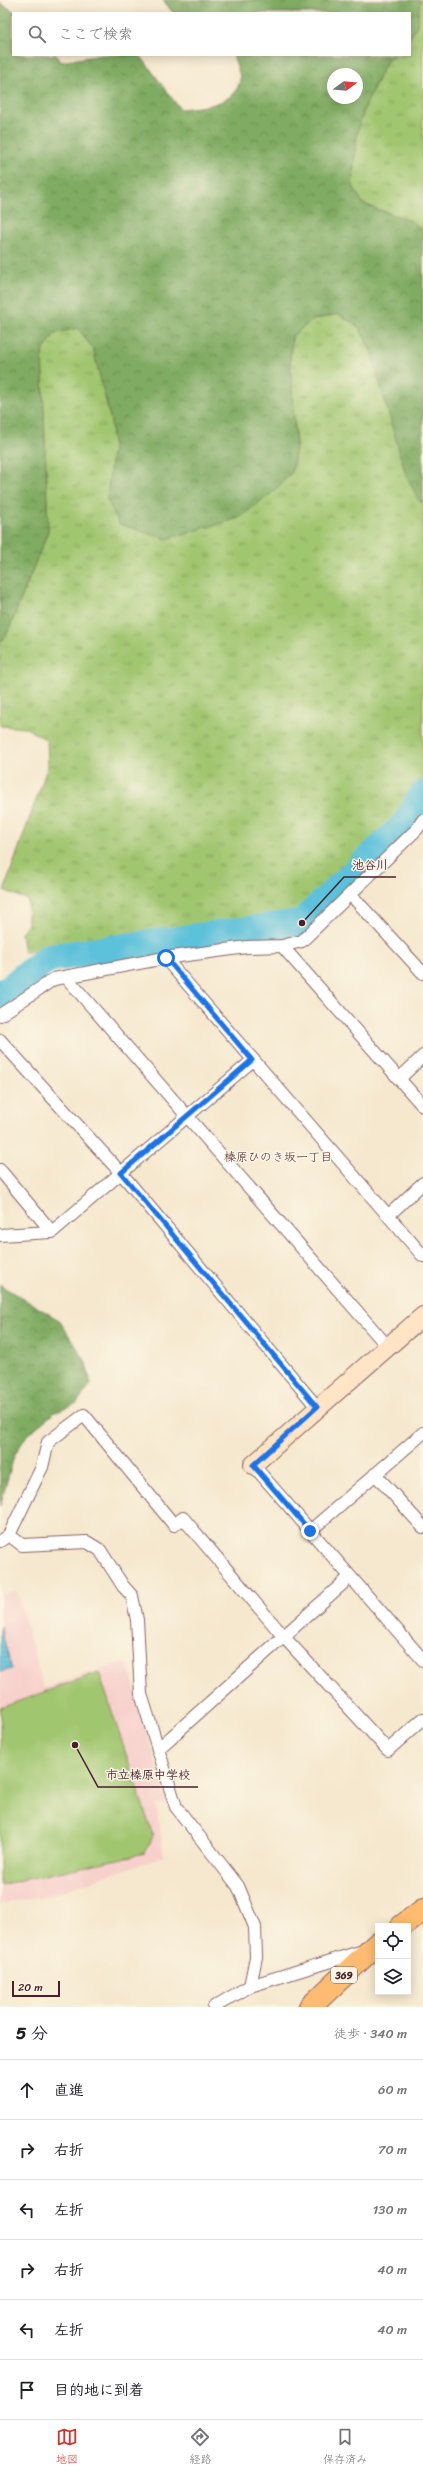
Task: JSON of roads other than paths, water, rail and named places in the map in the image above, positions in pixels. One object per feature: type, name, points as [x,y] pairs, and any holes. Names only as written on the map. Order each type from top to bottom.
[{"type":"highway","points":[[406,1923],[423,1910]]},
{"type":"highway","name":"369","points":[[310,2007],[374,1946]]},
{"type":"street","points":[[0,1015],[54,979],[166,958],[247,947],[282,946],[302,942],[421,828]]},
{"type":"street","points":[[351,894],[423,973]]},
{"type":"street","points":[[282,946],[400,1078],[423,1106]]},
{"type":"street","points":[[166,958],[252,1060],[423,1256]]},
{"type":"street","points":[[66,977],[388,1347]]},
{"type":"street","points":[[0,1040],[121,1173],[317,1407]]},
{"type":"street","points":[[400,1078],[423,1056]]},
{"type":"street","points":[[0,1235],[52,1232],[189,1117],[252,1060]]},
{"type":"street","points":[[0,1170],[52,1232]]},
{"type":"street","points":[[388,1215],[423,1183]]},
{"type":"street","points":[[423,1316],[317,1407],[253,1465],[423,1660]]},
{"type":"street","points":[[250,1986],[256,1957],[255,1927],[238,1886],[176,1807],[141,1694],[137,1620],[132,1596],[123,1586],[100,1550],[87,1542],[22,1545],[5,1538],[42,1467],[48,1442],[84,1415],[174,1526],[183,1518],[284,1637],[388,1750],[423,1719]]},
{"type":"street","points":[[310,1531],[423,1433]]},
{"type":"street","points":[[375,1474],[423,1527]]},
{"type":"street","points":[[158,1749],[350,1577]]},
{"type":"street","points":[[214,2007],[250,1986],[374,1946]]},
{"type":"water","points":[[0,1626],[12,1669],[0,1672]]},
{"type":"waterway","points":[[0,994],[7,991],[48,958],[302,923],[405,825],[423,795]]},
{"type":"place","name":"池谷川","points":[[302,923]]},
{"type":"place","name":"市立榛原中学校","points":[[75,1745]]},
{"type":"district","name":"榛原ひのき坂一丁目","points":[[278,1157]]}]
